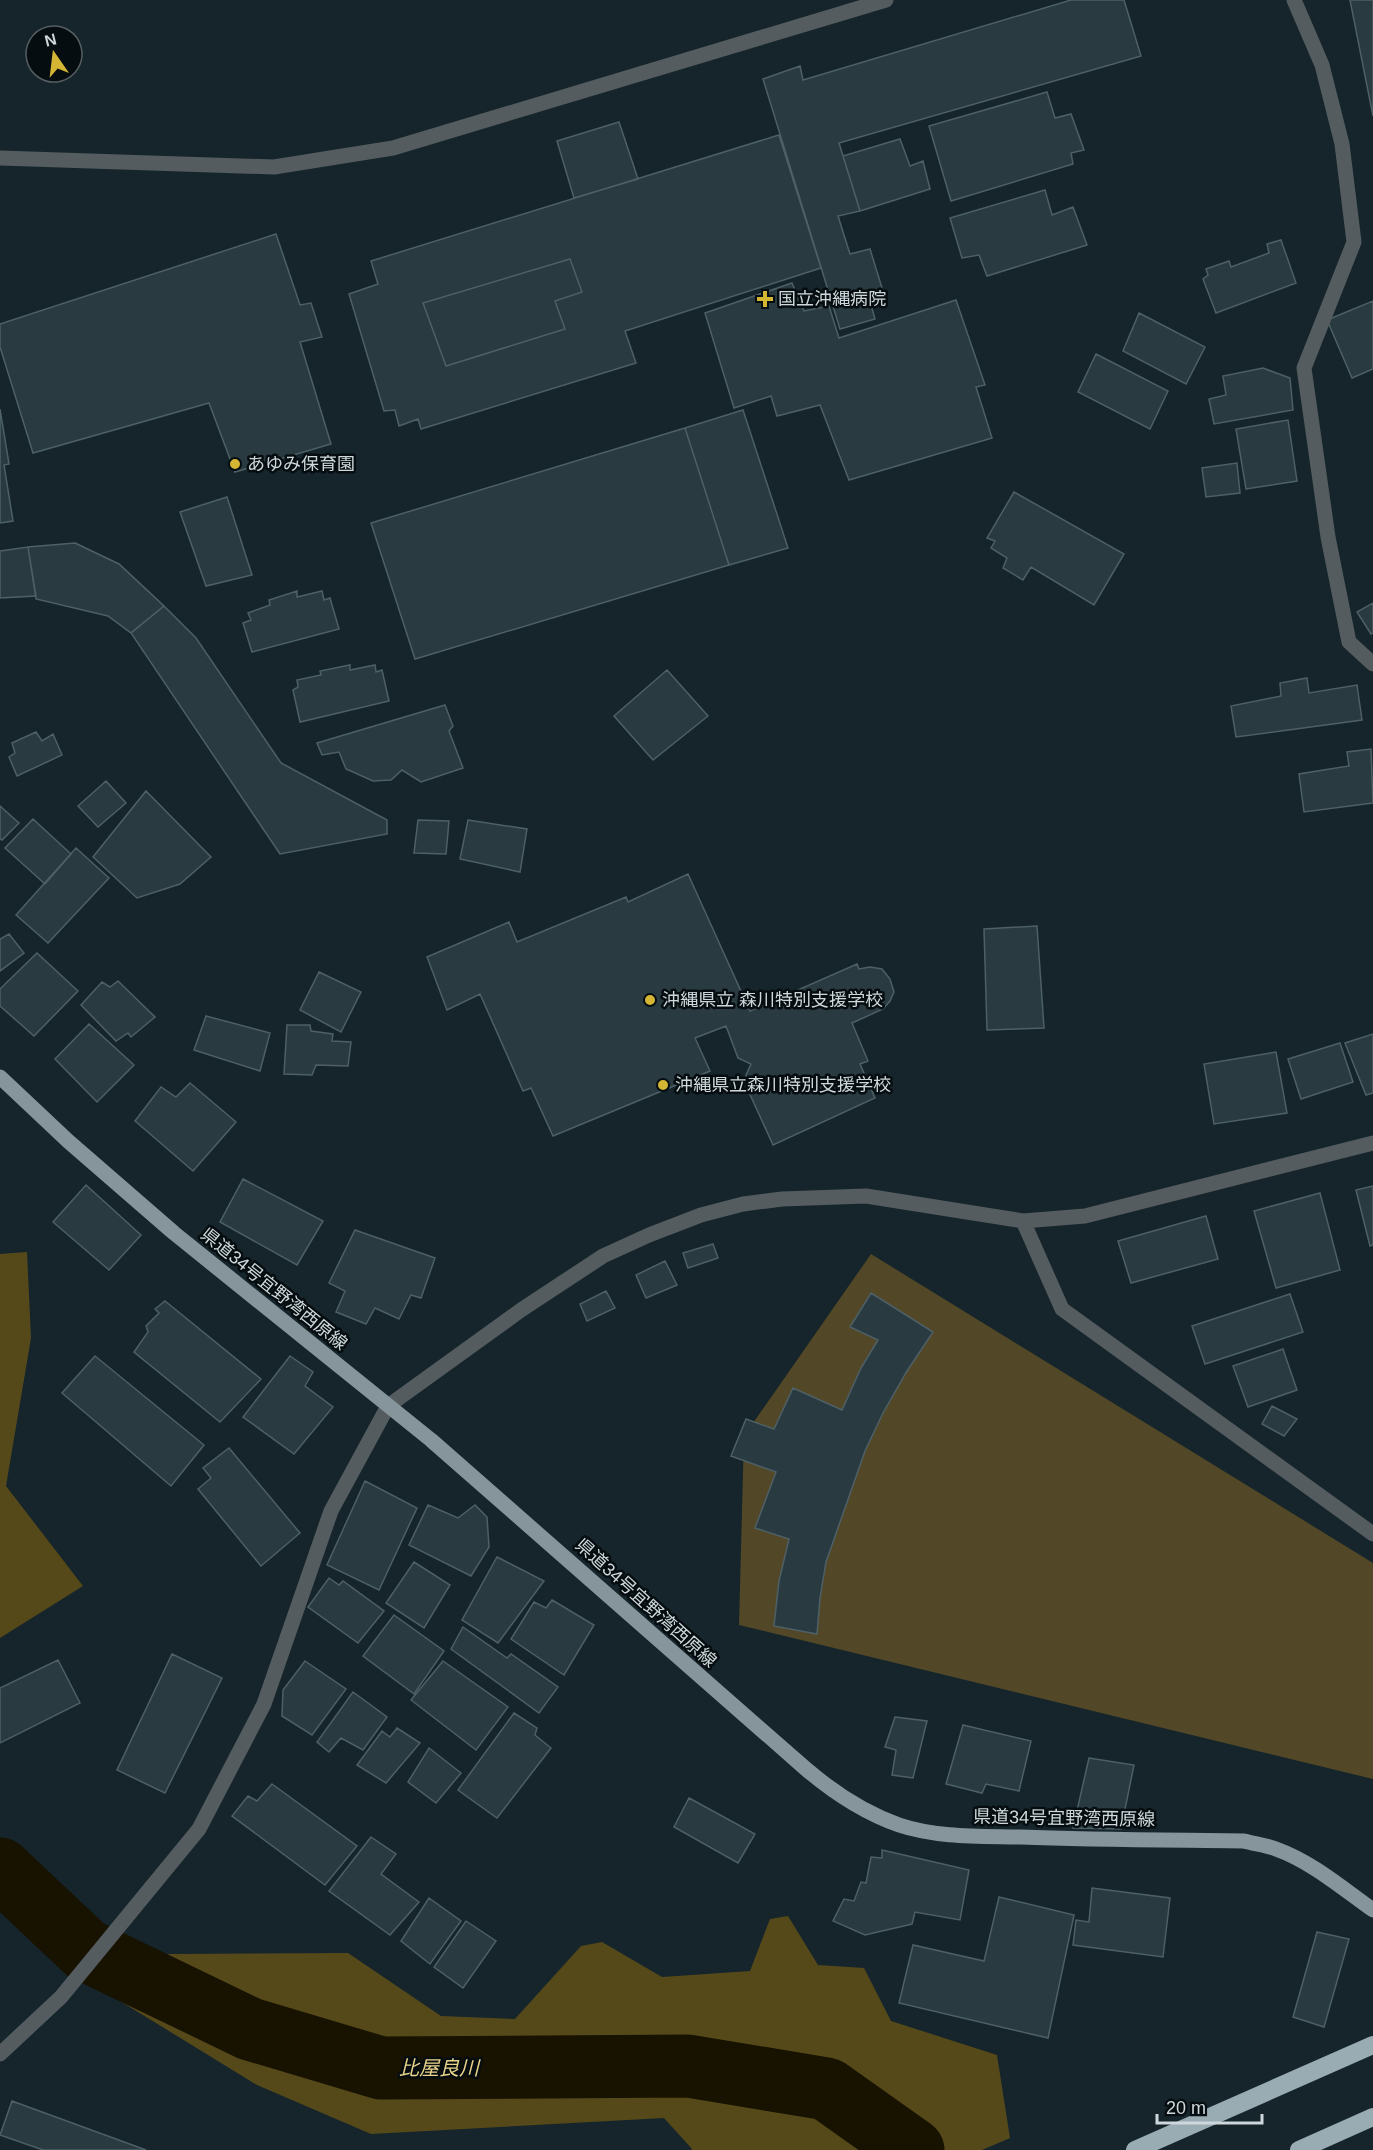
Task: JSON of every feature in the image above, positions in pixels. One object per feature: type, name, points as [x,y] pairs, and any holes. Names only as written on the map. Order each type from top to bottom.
[{"type":"highway","points":[[1135,2150],[1373,2044]]},
{"type":"highway","points":[[1299,2150],[1373,2117]]},
{"type":"main road","name":"県道34号宜野湾西原線","points":[[0,1077],[68,1141],[174,1233],[440,1448],[825,1786],[899,1825],[941,1833],[1041,1838],[1244,1841],[1275,1848],[1298,1858],[1373,1910]]},
{"type":"street","points":[[0,158],[274,167],[393,148],[886,0]]},
{"type":"street","points":[[1294,0],[1322,65],[1339,133],[1354,242],[1304,368],[1328,537],[1349,642],[1373,664]]},
{"type":"street","points":[[0,2054],[61,1997],[199,1829],[264,1704],[331,1511],[388,1406],[521,1310],[603,1256],[701,1215],[743,1204],[782,1199],[866,1196],[1023,1221],[1085,1216],[1373,1143]]},
{"type":"street","points":[[1023,1221],[1062,1309],[1373,1534]]},
{"type":"shaded area","points":[[27,1252],[31,1338],[6,1486],[83,1586],[0,1638],[0,1254]]},
{"type":"shaded area","points":[[871,1254],[1373,1563],[1373,1779],[739,1625],[744,1436]]},
{"type":"shaded area","points":[[788,1916],[818,1965],[864,1968],[891,2021],[997,2055],[1010,2138],[982,2150],[691,2150],[664,2118],[371,2134],[257,2085],[120,2001],[169,1954],[348,1953],[441,2016],[515,2019],[581,1946],[602,1942],[662,1977],[750,1971],[770,1919]]},
{"type":"building","points":[[1071,0],[1124,0],[1141,56],[839,143],[860,211],[838,216],[850,254],[870,249],[886,301],[871,305],[875,319],[840,329],[763,79],[800,66],[803,80]]},
{"type":"building","points":[[1350,0],[1373,0],[1373,116]]},
{"type":"building","points":[[1047,92],[1055,118],[1071,114],[1084,150],[1071,153],[1073,164],[951,201],[929,126]]},
{"type":"building","points":[[619,122],[638,179],[574,198],[557,141]]},
{"type":"building","points":[[779,135],[821,268],[625,331],[636,363],[421,429],[418,419],[399,426],[395,410],[384,411],[349,294],[378,284],[371,261]],"holes":[[[570,259],[582,292],[555,301],[565,329],[446,366],[423,303]]]},
{"type":"building","points":[[900,139],[910,166],[923,161],[930,189],[860,211],[843,156]]},
{"type":"building","points":[[1045,190],[1052,215],[1073,207],[1087,245],[987,276],[979,255],[962,258],[950,218]]},
{"type":"building","points":[[276,234],[300,305],[311,303],[322,337],[300,342],[331,444],[235,472],[209,403],[33,453],[0,347],[0,324]]},
{"type":"building","points":[[1281,240],[1296,283],[1216,313],[1203,279],[1208,275],[1206,269],[1229,261],[1231,267],[1269,253],[1267,244]]},
{"type":"building","points":[[570,259],[582,292],[555,301],[565,329],[446,366],[423,303]]},
{"type":"building","points":[[792,283],[804,311],[829,306],[839,338],[956,300],[985,385],[976,387],[992,438],[849,480],[820,405],[777,416],[771,396],[734,408],[705,313]]},
{"type":"building","points":[[1373,301],[1373,369],[1352,378],[1327,320]]},
{"type":"building","points":[[1139,313],[1205,347],[1186,384],[1123,351]]},
{"type":"building","points":[[1096,354],[1168,391],[1150,429],[1078,392]]},
{"type":"building","points":[[1263,368],[1290,378],[1293,410],[1214,424],[1209,399],[1226,395],[1223,376]]},
{"type":"building","points":[[0,409],[9,464],[4,465],[13,521],[0,523]]},
{"type":"building","points":[[743,410],[788,548],[729,565],[685,428]]},
{"type":"building","points":[[1288,420],[1297,481],[1246,489],[1236,429]]},
{"type":"building","points":[[685,428],[729,565],[415,659],[371,523]]},
{"type":"building","points":[[1237,463],[1240,493],[1206,497],[1202,468]]},
{"type":"building","points":[[1014,492],[1124,554],[1094,605],[1031,567],[1023,580],[1003,568],[1007,558],[991,548],[995,541],[987,538]]},
{"type":"building","points":[[227,497],[252,575],[206,586],[180,512]]},
{"type":"building","points":[[75,543],[119,564],[164,606],[131,633],[108,616],[36,599],[28,547]]},
{"type":"building","points":[[28,547],[36,596],[0,598],[0,551]]},
{"type":"building","points":[[297,591],[297,597],[322,591],[324,600],[330,598],[339,629],[252,652],[243,623],[251,620],[248,613],[270,605],[269,600]]},
{"type":"building","points":[[1373,603],[1373,633],[1371,634],[1357,612]]},
{"type":"building","points":[[164,606],[196,638],[281,763],[387,820],[387,834],[280,854],[131,633]]},
{"type":"building","points":[[350,665],[350,670],[375,665],[376,672],[382,670],[389,701],[300,722],[293,690],[298,687],[297,680],[321,675],[320,671]]},
{"type":"building","points":[[667,670],[708,716],[653,760],[614,716]]},
{"type":"building","points":[[1307,678],[1309,693],[1357,685],[1362,720],[1236,737],[1231,706],[1281,696],[1280,683]]},
{"type":"building","points":[[445,705],[453,726],[449,731],[463,768],[421,782],[402,770],[391,780],[373,781],[346,769],[339,752],[322,755],[317,743]]},
{"type":"building","points":[[36,732],[42,741],[53,734],[62,755],[17,776],[9,757],[15,753],[12,743]]},
{"type":"building","points":[[1371,749],[1373,803],[1304,812],[1299,774],[1349,766],[1347,752]]},
{"type":"building","points":[[106,781],[126,803],[98,827],[78,806]]},
{"type":"building","points":[[146,791],[211,857],[180,884],[137,898],[93,857]]},
{"type":"building","points":[[0,806],[19,823],[2,840],[0,839]]},
{"type":"building","points":[[33,819],[71,854],[45,884],[5,848]]},
{"type":"building","points":[[418,820],[449,821],[446,854],[414,853]]},
{"type":"building","points":[[468,820],[527,829],[520,872],[460,859]]},
{"type":"building","points":[[76,848],[109,878],[48,943],[16,915]]},
{"type":"building","points":[[688,874],[750,1011],[857,964],[859,969],[870,967],[882,969],[890,979],[894,992],[890,1001],[883,1009],[852,1023],[868,1061],[860,1064],[875,1098],[773,1145],[747,1088],[746,1075],[751,1064],[738,1058],[726,1026],[695,1038],[710,1071],[553,1136],[531,1088],[523,1091],[480,994],[447,1010],[427,957],[509,922],[517,942],[626,897],[628,902]]},
{"type":"building","points":[[1037,926],[1044,1028],[987,1030],[984,929]]},
{"type":"building","points":[[9,934],[24,953],[0,971],[0,939]]},
{"type":"building","points":[[37,953],[78,991],[34,1036],[0,1006],[0,989]]},
{"type":"building","points":[[319,972],[361,992],[341,1032],[300,1010]]},
{"type":"building","points":[[118,981],[155,1017],[131,1037],[128,1033],[116,1041],[81,1005],[102,982],[110,987]]},
{"type":"building","points":[[206,1016],[270,1033],[260,1071],[194,1050]]},
{"type":"building","points":[[89,1024],[134,1065],[97,1102],[55,1059]]},
{"type":"building","points":[[287,1025],[310,1025],[311,1031],[333,1034],[332,1041],[351,1042],[348,1066],[316,1065],[312,1075],[284,1074]]},
{"type":"building","points":[[1373,1034],[1373,1093],[1366,1095],[1345,1043]]},
{"type":"building","points":[[1340,1043],[1353,1082],[1301,1099],[1288,1059]]},
{"type":"building","points":[[1276,1052],[1287,1113],[1214,1124],[1204,1064]]},
{"type":"building","points":[[190,1083],[236,1122],[193,1171],[135,1121],[161,1087],[176,1097]]},
{"type":"building","points":[[243,1179],[323,1221],[297,1265],[220,1222]]},
{"type":"building","points":[[86,1185],[141,1235],[109,1270],[53,1222]]},
{"type":"building","points":[[1373,1186],[1373,1245],[1370,1246],[1356,1190]]},
{"type":"building","points":[[1320,1193],[1340,1270],[1276,1288],[1254,1211]]},
{"type":"building","points":[[1206,1216],[1218,1259],[1131,1283],[1118,1241]]},
{"type":"building","points":[[355,1230],[435,1258],[421,1298],[411,1295],[399,1319],[375,1308],[366,1324],[336,1312],[345,1291],[329,1283]]},
{"type":"building","points":[[713,1244],[718,1258],[688,1268],[683,1253]]},
{"type":"building","points":[[665,1261],[677,1285],[646,1298],[636,1275]]},
{"type":"building","points":[[606,1291],[615,1308],[587,1321],[580,1304]]},
{"type":"building","points":[[871,1293],[933,1332],[883,1413],[865,1451],[826,1562],[817,1634],[774,1626],[779,1581],[789,1539],[755,1528],[776,1472],[731,1456],[746,1419],[774,1429],[793,1388],[842,1410],[861,1368],[878,1340],[850,1327]]},
{"type":"building","points":[[1290,1294],[1303,1332],[1205,1364],[1192,1326]]},
{"type":"building","points":[[165,1301],[261,1379],[220,1422],[134,1352],[148,1332],[146,1326],[159,1313],[155,1309]]},
{"type":"building","points":[[1283,1349],[1297,1390],[1248,1407],[1233,1366]]},
{"type":"building","points":[[95,1356],[204,1445],[171,1486],[62,1393]]},
{"type":"building","points":[[290,1356],[313,1372],[305,1386],[333,1407],[294,1454],[243,1417]]},
{"type":"building","points":[[1272,1406],[1297,1419],[1284,1436],[1262,1424]]},
{"type":"building","points":[[229,1448],[300,1533],[261,1566],[198,1489],[211,1478],[203,1468]]},
{"type":"building","points":[[365,1481],[417,1508],[379,1590],[327,1565]]},
{"type":"building","points":[[428,1505],[458,1518],[475,1505],[487,1517],[489,1547],[471,1576],[409,1545]]},
{"type":"building","points":[[497,1557],[544,1581],[498,1643],[462,1620]]},
{"type":"building","points":[[414,1562],[450,1585],[424,1628],[386,1603]]},
{"type":"building","points":[[329,1578],[339,1585],[343,1581],[384,1611],[358,1643],[308,1607]]},
{"type":"building","points":[[552,1600],[594,1625],[564,1675],[511,1639],[534,1602],[546,1608]]},
{"type":"building","points":[[394,1615],[444,1651],[414,1694],[363,1656]]},
{"type":"building","points":[[463,1627],[507,1658],[511,1654],[558,1687],[539,1713],[451,1649]]},
{"type":"building","points":[[172,1654],[222,1678],[165,1793],[117,1770]]},
{"type":"building","points":[[58,1660],[80,1703],[0,1743],[0,1688]]},
{"type":"building","points":[[305,1661],[346,1689],[312,1735],[282,1716],[283,1690]]},
{"type":"building","points":[[443,1661],[508,1707],[476,1750],[411,1700]]},
{"type":"building","points":[[353,1692],[387,1717],[363,1750],[341,1738],[329,1752],[317,1742]]},
{"type":"building","points":[[514,1713],[537,1728],[535,1735],[551,1748],[497,1818],[458,1790]]},
{"type":"building","points":[[895,1717],[927,1721],[913,1778],[892,1775],[896,1750],[885,1747]]},
{"type":"building","points":[[963,1725],[1031,1741],[1019,1791],[986,1784],[982,1793],[946,1784]]},
{"type":"building","points":[[397,1728],[420,1743],[386,1783],[357,1765],[382,1731],[390,1737]]},
{"type":"building","points":[[429,1748],[461,1773],[436,1803],[408,1782]]},
{"type":"building","points":[[1089,1758],[1134,1765],[1121,1829],[1073,1828]]},
{"type":"building","points":[[272,1784],[357,1846],[325,1885],[232,1816],[248,1796],[257,1801]]},
{"type":"building","points":[[689,1798],[755,1834],[738,1863],[674,1827]]},
{"type":"building","points":[[371,1837],[396,1854],[381,1874],[419,1902],[390,1935],[329,1891]]},
{"type":"building","points":[[882,1850],[969,1870],[960,1920],[915,1912],[912,1924],[865,1935],[833,1921],[844,1899],[854,1901],[861,1882],[866,1883],[871,1857],[882,1858]]},
{"type":"building","points":[[1092,1888],[1170,1898],[1163,1957],[1073,1945],[1076,1920],[1089,1922]]},
{"type":"building","points":[[999,1897],[1074,1915],[1048,2038],[899,2003],[913,1945],[984,1961]]},
{"type":"building","points":[[429,1898],[461,1921],[430,1964],[401,1941]]},
{"type":"building","points":[[466,1921],[496,1941],[463,1988],[434,1967]]},
{"type":"building","points":[[1317,1932],[1349,1939],[1324,2027],[1293,2017]]},
{"type":"building","points":[[12,2101],[146,2150],[43,2150],[0,2135]]},
{"type":"waterway","name":"比屋良川","points":[[0,1869],[86,1950],[250,2029],[381,2068],[688,2066],[827,2089],[913,2150]]},
{"type":"place","name":"国立沖縄病院","points":[[765,299]]},
{"type":"place","name":"あゆみ保育園","points":[[235,464]]},
{"type":"place","name":"沖縄県立 森川特別支援学校","points":[[650,1000]]},
{"type":"place","name":"沖縄県立森川特別支援学校","points":[[663,1085]]}]
